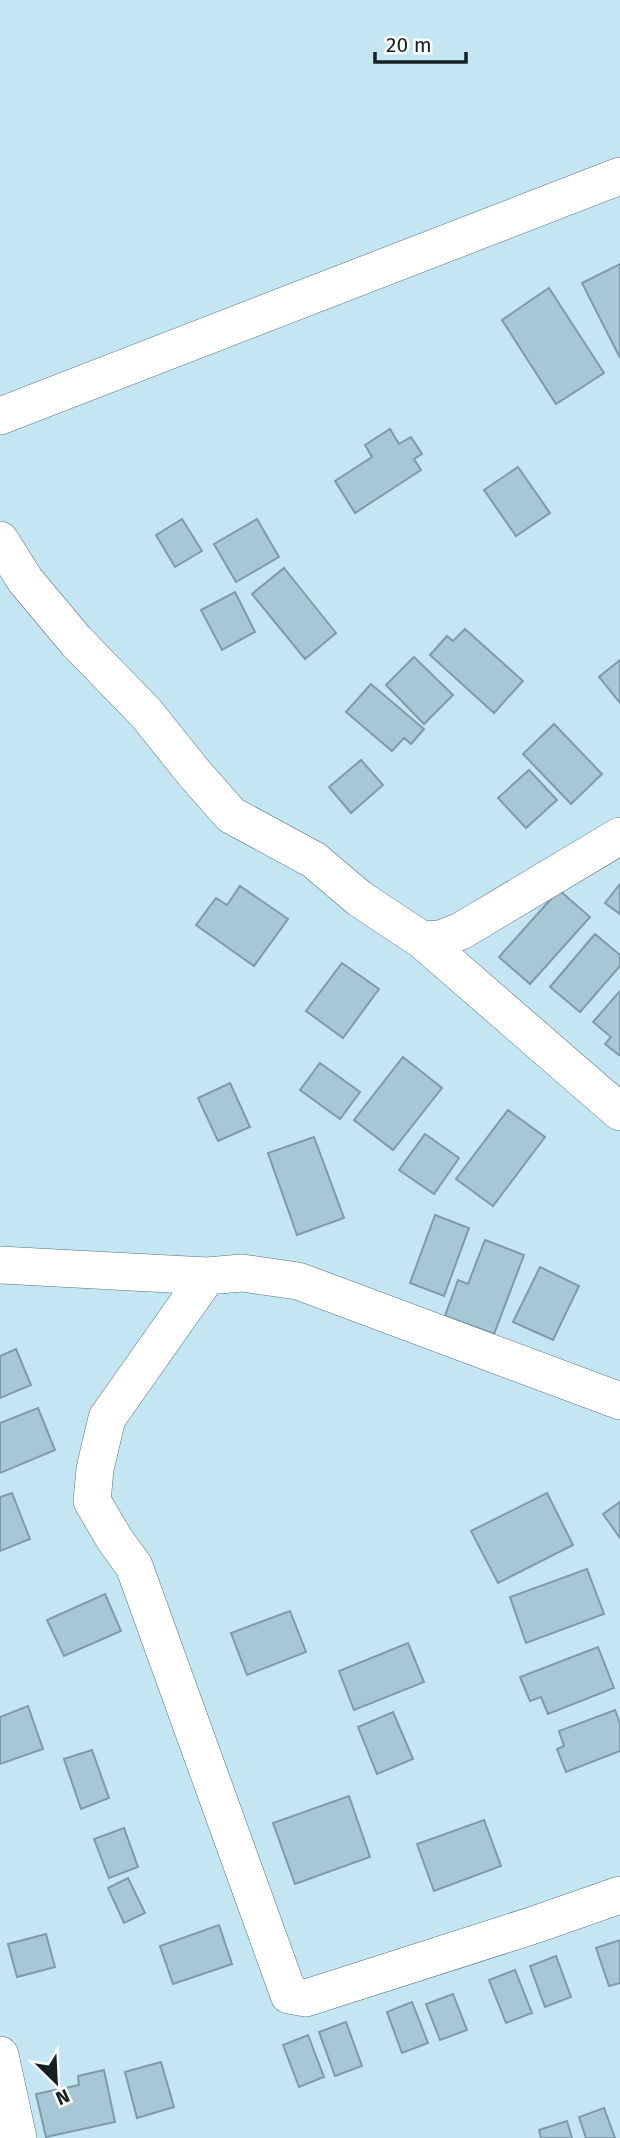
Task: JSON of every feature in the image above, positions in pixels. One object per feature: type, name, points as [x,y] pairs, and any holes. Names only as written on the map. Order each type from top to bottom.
[{"type":"street","points":[[0,416],[620,176]]},
{"type":"street","points":[[0,540],[25,580],[76,641],[146,713],[231,815],[314,860],[360,899],[422,940],[620,1112]]},
{"type":"street","points":[[422,940],[442,939],[461,931],[620,835]]},
{"type":"street","points":[[0,1265],[207,1276],[242,1273],[298,1281],[620,1401]]},
{"type":"street","points":[[207,1276],[107,1418],[95,1469],[92,1501],[134,1566],[289,1995],[306,1998],[620,1895]]},
{"type":"street","points":[[0,2055],[18,2138]]},
{"type":"street","points":[[0,2134],[6,2138]]},
{"type":"building","points":[[620,264],[620,358],[582,283]]},
{"type":"building","points":[[549,288],[604,373],[556,404],[502,320]]},
{"type":"building","points":[[390,429],[399,444],[411,437],[422,454],[414,459],[421,470],[355,513],[335,481],[372,457],[365,445]]},
{"type":"building","points":[[518,467],[550,513],[516,536],[484,490]]},
{"type":"building","points":[[182,519],[202,551],[175,567],[156,535]]},
{"type":"building","points":[[257,519],[279,557],[236,582],[214,544]]},
{"type":"building","points":[[284,568],[336,633],[305,659],[252,594]]},
{"type":"building","points":[[235,592],[255,632],[222,650],[201,610]]},
{"type":"building","points":[[465,629],[523,681],[494,713],[430,655],[447,636],[453,641]]},
{"type":"building","points":[[414,657],[453,695],[424,724],[386,685]]},
{"type":"building","points":[[620,660],[620,703],[599,677]]},
{"type":"building","points":[[371,684],[424,729],[411,744],[404,738],[392,751],[346,712]]},
{"type":"building","points":[[554,724],[602,774],[571,804],[523,754]]},
{"type":"building","points":[[361,760],[383,785],[351,813],[329,787]]},
{"type":"building","points":[[529,770],[557,800],[526,828],[498,798]]},
{"type":"building","points":[[620,884],[620,914],[605,903]]},
{"type":"building","points":[[240,886],[288,919],[254,966],[196,925],[216,898],[227,905]]},
{"type":"building","points":[[559,890],[590,917],[530,984],[499,957]]},
{"type":"building","points":[[595,934],[620,955],[620,966],[580,1012],[550,987]]},
{"type":"building","points":[[342,963],[379,989],[343,1038],[306,1011]]},
{"type":"building","points":[[620,991],[619,1055],[605,1044],[611,1037],[593,1022]]},
{"type":"building","points":[[403,1057],[442,1088],[393,1150],[354,1120]]},
{"type":"building","points":[[320,1063],[360,1092],[340,1119],[300,1090]]},
{"type":"building","points":[[230,1083],[250,1127],[218,1141],[198,1098]]},
{"type":"building","points":[[508,1110],[545,1137],[493,1206],[456,1179]]},
{"type":"building","points":[[425,1134],[459,1158],[434,1194],[399,1170]]},
{"type":"building","points":[[314,1137],[344,1218],[297,1235],[268,1153]]},
{"type":"building","points":[[435,1215],[469,1228],[444,1296],[410,1283]]},
{"type":"building","points":[[485,1240],[524,1255],[494,1334],[445,1316],[458,1280],[468,1284]]},
{"type":"building","points":[[540,1267],[579,1286],[553,1340],[513,1322]]},
{"type":"building","points":[[16,1349],[31,1385],[0,1398],[0,1356]]},
{"type":"building","points":[[38,1408],[55,1450],[0,1473],[0,1423]]},
{"type":"building","points":[[12,1493],[30,1539],[0,1551],[0,1497]]},
{"type":"building","points":[[547,1493],[573,1545],[498,1583],[471,1531]]},
{"type":"building","points":[[620,1502],[620,1538],[603,1514]]},
{"type":"building","points":[[587,1569],[604,1614],[526,1643],[510,1597]]},
{"type":"building","points":[[105,1594],[121,1631],[64,1656],[47,1620]]},
{"type":"building","points":[[290,1611],[306,1652],[247,1675],[231,1633]]},
{"type":"building","points":[[408,1643],[424,1682],[354,1710],[339,1671]]},
{"type":"building","points":[[598,1647],[614,1688],[548,1714],[541,1697],[530,1701],[520,1677]]},
{"type":"building","points":[[28,1706],[43,1749],[0,1764],[0,1717]]},
{"type":"building","points":[[615,1710],[620,1723],[620,1751],[566,1772],[557,1749],[564,1746],[559,1731]]},
{"type":"building","points":[[393,1712],[413,1759],[377,1774],[358,1727]]},
{"type":"building","points":[[92,1750],[109,1798],[81,1809],[64,1759]]},
{"type":"building","points":[[349,1796],[370,1857],[295,1884],[273,1823]]},
{"type":"building","points":[[484,1820],[501,1866],[434,1891],[417,1844]]},
{"type":"building","points":[[124,1828],[138,1867],[109,1878],[94,1839]]},
{"type":"building","points":[[128,1878],[145,1913],[124,1923],[108,1888]]},
{"type":"building","points":[[219,1925],[232,1964],[173,1984],[160,1946]]},
{"type":"building","points":[[46,1934],[55,1967],[17,1977],[8,1944]]},
{"type":"building","points":[[620,1940],[620,1983],[609,1986],[596,1948]]},
{"type":"building","points":[[556,1956],[571,1997],[545,2007],[530,1966]]},
{"type":"building","points":[[515,1970],[532,2013],[506,2023],[489,1980]]},
{"type":"building","points":[[453,1994],[467,2030],[440,2040],[426,2004]]},
{"type":"building","points":[[412,2002],[428,2043],[402,2053],[387,2012]]},
{"type":"building","points":[[346,2022],[362,2066],[335,2076],[319,2032]]},
{"type":"building","points":[[308,2035],[324,2077],[299,2087],[283,2045]]},
{"type":"building","points":[[161,2062],[174,2107],[137,2118],[125,2072]]},
{"type":"building","points":[[104,2070],[115,2122],[46,2137],[36,2094],[79,2085],[78,2076]]},
{"type":"building","points":[[604,2108],[615,2138],[586,2138],[579,2117]]},
{"type":"building","points":[[567,2121],[572,2138],[541,2138],[539,2130]]}]
